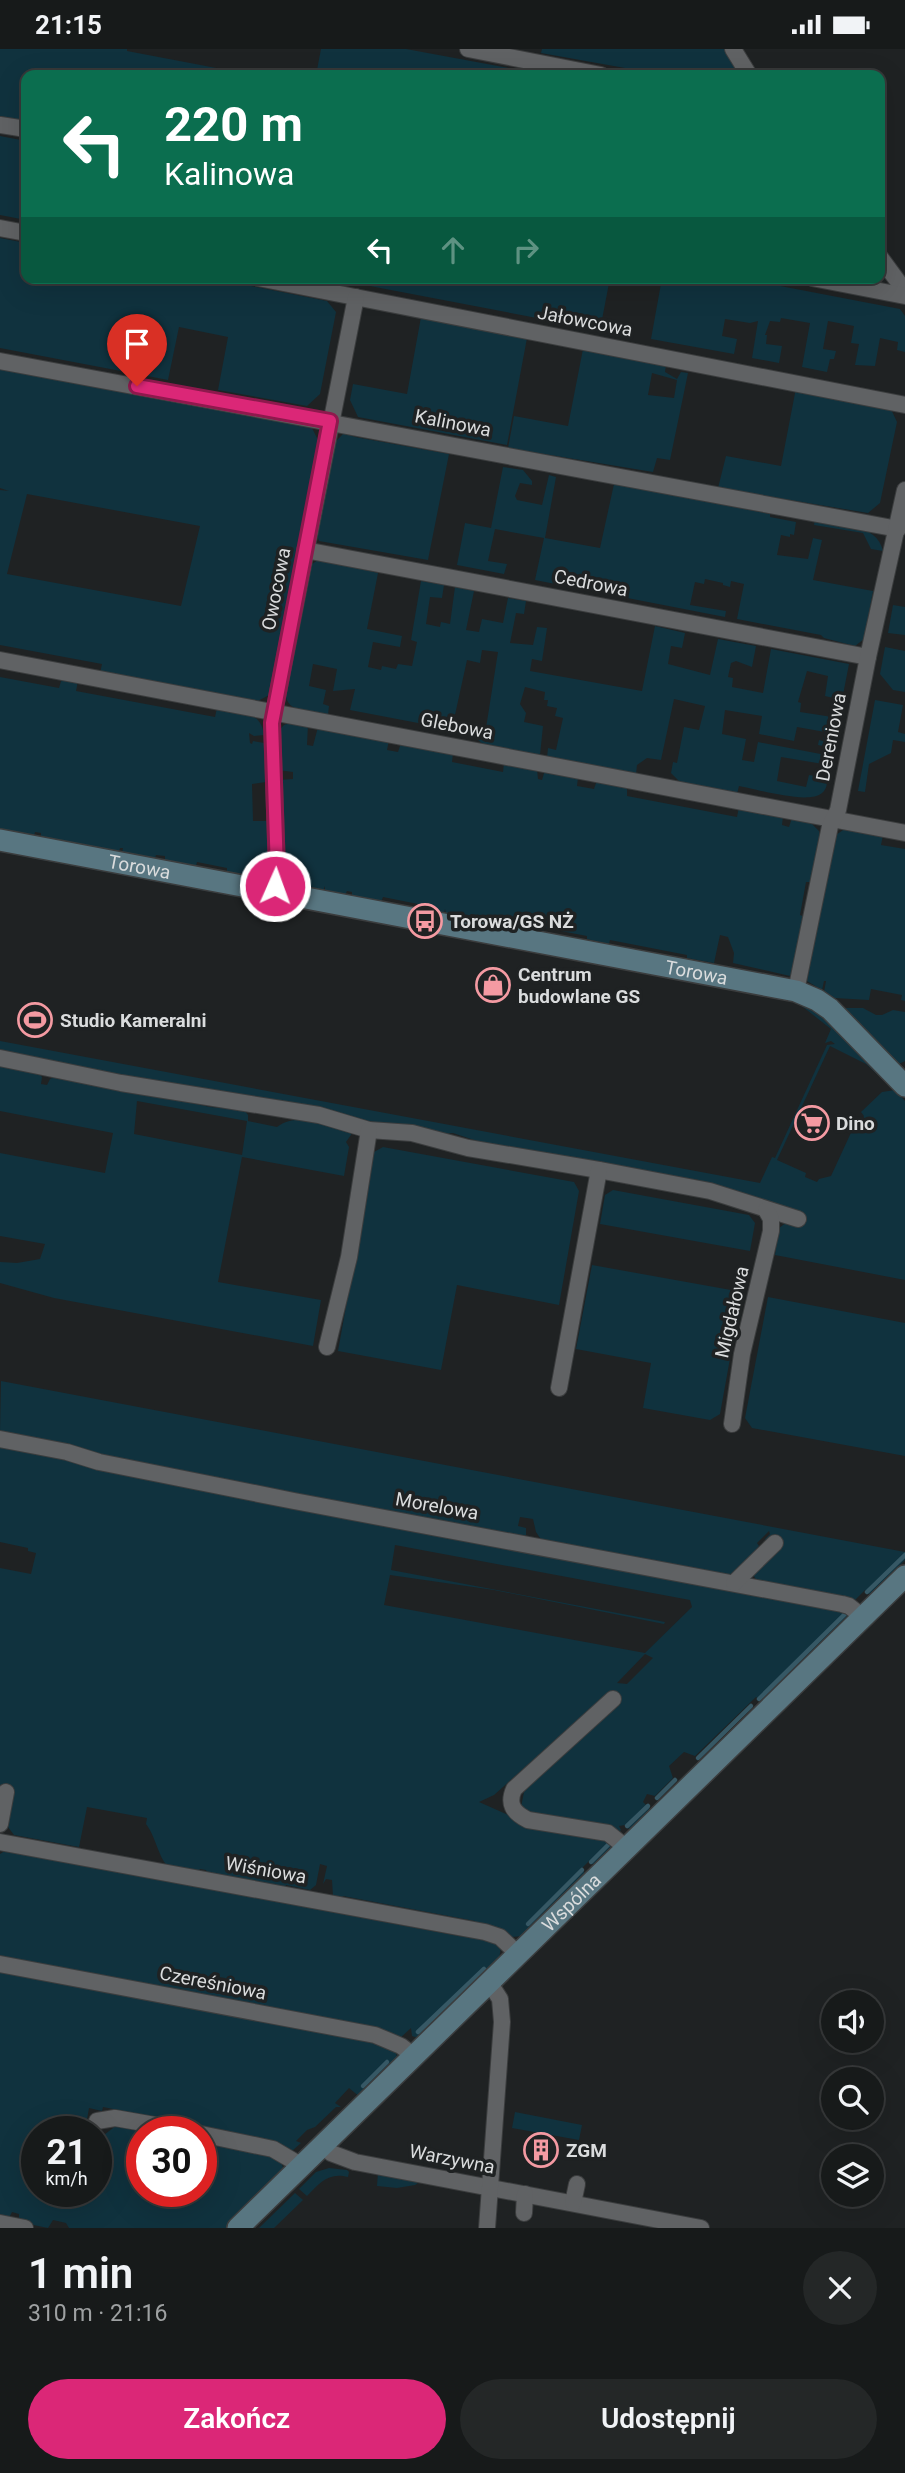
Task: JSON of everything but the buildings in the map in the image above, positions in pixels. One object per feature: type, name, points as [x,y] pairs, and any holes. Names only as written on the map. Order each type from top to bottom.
[{"type":"street","points":[[468,49],[575,70]]},
{"type":"street","points":[[733,49],[747,70]]},
{"type":"street","points":[[0,125],[21,128]]},
{"type":"street","points":[[0,228],[21,232]]},
{"type":"street","points":[[885,264],[905,293]]},
{"type":"street","name":"Jałowcowa","points":[[289,284],[905,405]]},
{"type":"street","points":[[849,284],[905,293]]},
{"type":"street","name":"Owocowa","points":[[274,892],[277,870],[271,736],[274,712],[356,297]]},
{"type":"street","name":"Kalinowa","points":[[0,361],[898,529]]},
{"type":"street","name":"Dereniowa","points":[[796,991],[830,827],[842,793],[868,657],[905,490]]},
{"type":"street","name":"Cedrowa","points":[[305,550],[868,657]]},
{"type":"street","name":"Glebowa","points":[[0,660],[905,833]]},
{"type":"street","name":"Torowa","points":[[0,840],[796,991],[830,1009],[905,1086]]},
{"type":"street","points":[[0,1058],[133,1085],[319,1115],[369,1130],[412,1133],[468,1148],[710,1191],[798,1219]]},
{"type":"street","points":[[327,1347],[349,1257],[369,1130]]},
{"type":"street","points":[[559,1388],[600,1170]]},
{"type":"street","name":"Migdałowa","points":[[732,1424],[742,1354],[771,1231],[771,1219],[766,1210]]},
{"type":"street","name":"Morelowa","points":[[0,1439],[294,1501],[842,1604],[863,1617]]},
{"type":"street","points":[[734,1583],[775,1543]]},
{"type":"street","name":"Wspólna","points":[[238,2228],[905,1576]]},
{"type":"street","points":[[613,1699],[514,1790],[510,1798],[512,1808],[528,1820],[601,1831],[614,1836],[628,1849]]},
{"type":"street","points":[[0,1823],[6,1792]]},
{"type":"street","name":"Wiśniowa","points":[[0,1842],[485,1932],[500,1937],[518,1954]]},
{"type":"street","name":"Czereśniowa","points":[[0,1964],[374,2035],[401,2046],[414,2056]]},
{"type":"street","points":[[487,2228],[502,2021],[500,1999],[489,1982]]},
{"type":"street","points":[[217,2137],[273,2149],[302,2165]]},
{"type":"street","name":"Warzywna","points":[[322,2146],[353,2170],[491,2187],[701,2228]]},
{"type":"street","points":[[573,2203],[577,2184]]},
{"type":"street","points":[[524,2213],[525,2194]]},
{"type":"street","points":[[0,2223],[25,2228]]},
{"type":"shaded area","points":[[0,49],[127,49],[227,70],[21,70],[21,120],[0,116]]},
{"type":"shaded area","points":[[321,49],[406,49],[520,70],[317,70]]},
{"type":"shaded area","points":[[542,49],[727,49],[741,70],[636,70],[541,53]]},
{"type":"shaded area","points":[[0,136],[21,140],[21,219],[0,215]]},
{"type":"shaded area","points":[[0,238],[21,242],[21,284],[241,284],[327,301],[336,312],[320,394],[307,406],[218,390],[228,337],[179,327],[168,380],[0,348]]},
{"type":"shaded area","points":[[359,284],[609,284],[600,330]]},
{"type":"shaded area","points":[[661,284],[770,284],[900,309],[905,316],[905,352],[897,350],[898,342],[880,338],[875,366],[855,365],[859,344],[851,343],[854,326],[828,321],[823,349],[836,351],[834,359],[830,359],[827,372],[802,367],[810,323],[781,318],[780,322],[770,321],[765,335],[766,344],[782,346],[779,363],[752,358],[758,321],[750,323],[725,319],[722,336],[737,339],[734,354],[651,339]]},
{"type":"shaded area","points":[[421,317],[527,338],[507,445],[358,417],[350,400],[353,384],[407,394]]},
{"type":"shaded area","points":[[583,349],[666,365],[665,372],[677,379],[681,372],[688,373],[670,460],[657,458],[653,472],[508,448],[514,416],[568,426]],"holes":[[[652,373],[677,380],[674,398],[648,395]]]},
{"type":"shaded area","points":[[0,369],[312,428],[318,440],[271,694],[258,701],[100,673],[102,664],[0,645],[0,490],[9,491],[0,488]],"holes":[[[27,494],[200,526],[181,606],[7,574]]]},
{"type":"shaded area","points":[[796,388],[890,407],[897,422],[880,503],[868,513],[718,488],[726,456],[781,466]]},
{"type":"shaded area","points":[[344,433],[449,454],[428,560],[319,541],[317,535],[334,443]]},
{"type":"shaded area","points":[[503,467],[523,470],[532,481],[532,485],[520,483],[515,496],[517,500],[542,505],[549,475],[556,477],[545,538],[600,548],[614,484],[770,514],[770,517],[796,522],[794,535],[781,535],[777,555],[808,559],[813,538],[822,540],[813,580],[873,591],[864,639],[855,646],[821,635],[737,619],[744,584],[731,581],[730,587],[705,579],[704,584],[695,582],[690,605],[726,611],[725,617],[535,580],[544,538],[495,529],[488,561],[507,564],[504,574],[457,565],[465,523],[491,528]]},
{"type":"shaded area","points":[[815,519],[865,530],[879,542],[883,551],[871,549],[863,533],[814,525]]},
{"type":"shaded area","points":[[322,557],[350,562],[352,567],[378,573],[367,629],[402,636],[400,647],[373,642],[368,667],[381,670],[382,666],[396,669],[398,664],[412,666],[417,642],[411,640],[421,581],[444,585],[442,598],[430,597],[426,624],[440,627],[441,622],[450,624],[455,587],[474,591],[466,630],[479,632],[482,619],[503,623],[508,598],[526,601],[524,614],[516,613],[510,643],[533,645],[537,627],[547,628],[542,661],[532,659],[530,671],[642,691],[655,626],[685,633],[682,648],[671,646],[668,664],[710,675],[718,639],[756,646],[752,667],[736,661],[731,663],[728,677],[733,678],[732,687],[763,693],[771,649],[849,664],[842,700],[825,696],[828,676],[807,671],[798,702],[801,703],[800,712],[839,718],[832,748],[818,745],[819,740],[823,741],[825,732],[797,727],[794,741],[759,734],[762,716],[725,710],[722,734],[746,739],[742,760],[754,762],[758,742],[831,756],[829,765],[781,757],[777,781],[806,787],[809,775],[827,778],[826,788],[815,796],[795,797],[739,786],[737,794],[680,782],[671,773],[673,762],[677,763],[684,727],[699,730],[705,706],[674,699],[661,760],[647,758],[637,765],[636,774],[547,758],[548,748],[556,750],[563,718],[555,716],[557,708],[547,706],[548,700],[544,700],[545,692],[525,687],[520,704],[526,713],[524,722],[543,726],[540,755],[483,744],[478,740],[486,728],[498,652],[482,650],[480,663],[467,660],[453,724],[439,727],[350,710],[355,689],[333,691],[337,669],[313,664],[309,686],[326,690],[323,704],[329,706],[328,715],[295,708],[290,705],[285,693],[308,567]]},
{"type":"shaded area","points":[[893,605],[905,607],[905,635],[888,633]]},
{"type":"shaded area","points":[[885,647],[905,651],[905,692],[893,690],[880,674]]},
{"type":"shaded area","points":[[0,677],[59,688],[62,678],[78,681],[76,691],[215,717],[217,708],[254,717],[262,727],[264,735],[254,736],[249,733],[250,743],[264,743],[266,782],[252,784],[253,821],[269,821],[269,874],[263,879],[227,872],[227,868],[197,862],[196,866],[165,860],[165,856],[156,855],[155,858],[122,852],[123,848],[120,848],[119,852],[41,837],[41,833],[35,832],[34,836],[0,829]]},
{"type":"shaded area","points":[[875,700],[903,705],[898,732],[905,734],[905,742],[893,740],[891,753],[869,764],[865,792],[858,791]]},
{"type":"shaded area","points":[[291,722],[308,725],[307,745],[313,746],[318,727],[389,740],[387,750],[398,752],[401,743],[453,753],[452,762],[503,772],[504,763],[537,769],[538,779],[542,780],[545,770],[578,777],[577,786],[594,789],[597,780],[627,786],[627,796],[737,817],[739,807],[783,816],[782,825],[789,827],[792,818],[809,821],[819,831],[820,839],[811,882],[806,882],[800,915],[805,917],[794,971],[790,976],[733,963],[734,953],[728,937],[720,935],[714,963],[610,940],[609,944],[587,939],[587,936],[510,925],[511,922],[502,920],[501,923],[475,918],[476,915],[471,914],[468,917],[446,913],[445,909],[444,913],[423,909],[423,905],[383,897],[381,902],[352,896],[352,892],[347,891],[345,895],[325,891],[325,886],[323,891],[287,884],[283,868],[297,865],[297,859],[283,856],[279,780],[293,779],[293,772],[278,770],[278,731]]},
{"type":"shaded area","points":[[846,828],[883,835],[881,845],[905,849],[905,1001],[901,1000],[902,995],[871,989],[869,1000],[835,998],[824,992],[826,981],[822,990],[807,981],[836,835]]},
{"type":"shaded area","points":[[0,847],[243,893],[243,898],[0,852]]},
{"type":"shaded area","points":[[655,970],[783,995],[819,1011],[880,1073],[879,1076],[866,1064],[830,1046],[777,1160],[806,1173],[805,1177],[817,1182],[831,1176],[855,1124],[860,1126],[864,1116],[861,1112],[882,1092],[895,1090],[905,1101],[905,1280],[775,1255],[779,1228],[787,1222],[696,1179],[679,1179],[480,1142],[453,1133],[443,1134],[392,1123],[360,1122],[0,1052],[0,1041],[760,1183],[772,1157],[775,1158],[827,1045],[835,1044],[831,1041],[825,1043],[831,1029],[798,1003],[649,974]]},
{"type":"shaded area","points":[[845,1008],[863,1008],[876,1015],[893,1010],[905,1012],[905,1061],[899,1064]]},
{"type":"shaded area","points":[[0,1064],[38,1073],[42,1077],[41,1084],[47,1085],[50,1079],[58,1075],[210,1107],[244,1110],[248,1121],[277,1127],[285,1122],[304,1119],[353,1132],[346,1142],[349,1147],[344,1176],[242,1157],[218,1282],[321,1300],[313,1346],[54,1298],[0,1283],[0,1262],[17,1263],[40,1259],[45,1244],[0,1236],[0,1153],[105,1173],[113,1133],[0,1111]],"holes":[[[137,1101],[247,1121],[242,1155],[134,1134]]]},
{"type":"shaded area","points":[[383,1147],[574,1182],[579,1191],[559,1305],[457,1285],[441,1370],[338,1351],[374,1152]]},
{"type":"shaded area","points":[[613,1190],[749,1215],[755,1223],[750,1251],[600,1224],[605,1195]]},
{"type":"shaded area","points":[[592,1265],[742,1292],[720,1414],[710,1420],[643,1408],[651,1363],[576,1349]]},
{"type":"shaded area","points":[[768,1297],[905,1323],[905,1456],[752,1428],[745,1418]]},
{"type":"shaded area","points":[[1,1381],[905,1552],[905,1560],[870,1595],[865,1590],[852,1603],[757,1581],[752,1573],[769,1544],[765,1539],[770,1534],[769,1531],[733,1576],[542,1541],[536,1532],[533,1519],[520,1517],[518,1526],[526,1528],[526,1535],[514,1537],[212,1480],[0,1432]]},
{"type":"shaded area","points":[[0,1443],[836,1606],[852,1615],[762,1702],[756,1697],[695,1756],[684,1752],[669,1766],[673,1778],[655,1796],[647,1794],[643,1802],[651,1810],[630,1830],[625,1825],[619,1826],[621,1830],[618,1833],[536,1817],[521,1807],[524,1792],[548,1767],[571,1726],[494,1795],[479,1802],[526,1823],[606,1839],[614,1848],[595,1866],[589,1861],[581,1869],[586,1874],[522,1936],[512,1937],[475,1925],[475,1921],[343,1896],[341,1900],[333,1896],[332,1880],[326,1879],[323,1884],[327,1866],[320,1864],[316,1885],[310,1890],[286,1885],[285,1889],[207,1873],[206,1870],[200,1869],[196,1873],[173,1869],[162,1857],[146,1824],[147,1818],[87,1807],[79,1847],[14,1835],[8,1827],[14,1794],[0,1791],[0,1568],[31,1574],[36,1553],[28,1551],[28,1548],[0,1542]],"holes":[[[395,1545],[690,1600],[692,1607],[645,1653],[384,1605],[390,1575],[494,1590],[664,1624],[665,1622],[391,1570]],[[645,1654],[653,1658],[627,1684],[617,1683]]]},
{"type":"shaded area","points":[[8,1849],[464,1937],[494,1940],[501,1947],[499,1959],[425,2036],[412,2036],[411,2028],[399,2039],[0,1959],[0,1854]]},
{"type":"shaded area","points":[[0,1970],[371,2039],[395,2050],[398,2060],[360,2097],[349,2088],[335,2103],[341,2107],[336,2107],[315,2127],[307,2130],[296,2141],[301,2143],[292,2151],[217,2130],[217,2116],[150,2116],[103,2107],[102,2111],[89,2108],[88,2116],[21,2116],[21,2207],[112,2207],[112,2129],[117,2125],[126,2127],[126,2207],[217,2207],[217,2143],[262,2151],[281,2162],[284,2170],[228,2228],[69,2228],[66,2223],[53,2220],[48,2228],[19,2222],[19,2214],[12,2212],[8,2220],[0,2218]]},
{"type":"shaded area","points":[[515,2112],[582,2125],[579,2140],[512,2128]]},
{"type":"shaded area","points":[[329,2168],[347,2170],[348,2177],[330,2177],[307,2196],[299,2189],[316,2172]]},
{"type":"shaded area","points":[[378,2173],[418,2183],[397,2188],[377,2186]]},
{"type":"shaded area","points":[[295,2193],[303,2200],[274,2228],[259,2228]]},
{"type":"waterway","points":[[867,1592],[905,1555]]},
{"type":"waterway","points":[[759,1699],[847,1612]]},
{"type":"waterway","points":[[698,1758],[751,1706]]},
{"type":"waterway","points":[[657,1798],[675,1780]]},
{"type":"waterway","points":[[627,1826],[648,1806]]},
{"type":"waterway","points":[[591,1862],[609,1844]]},
{"type":"waterway","points":[[528,1924],[582,1870]]},
{"type":"waterway","points":[[418,2032],[484,1969]]},
{"type":"waterway","points":[[363,2086],[387,2062]]},
{"type":"place","name":"Torowa/GS NŻ","points":[[425,921]]},
{"type":"place","name":"Centrum budowlane GS","points":[[493,985]]},
{"type":"place","name":"Studio Kameralni","points":[[35,1020]]},
{"type":"place","name":"Dino","points":[[812,1123]]},
{"type":"place","name":"ZGM","points":[[541,2150]]},
{"type":"route","points":[[137,386],[330,421],[272,723],[277,870],[275,886]]}]
